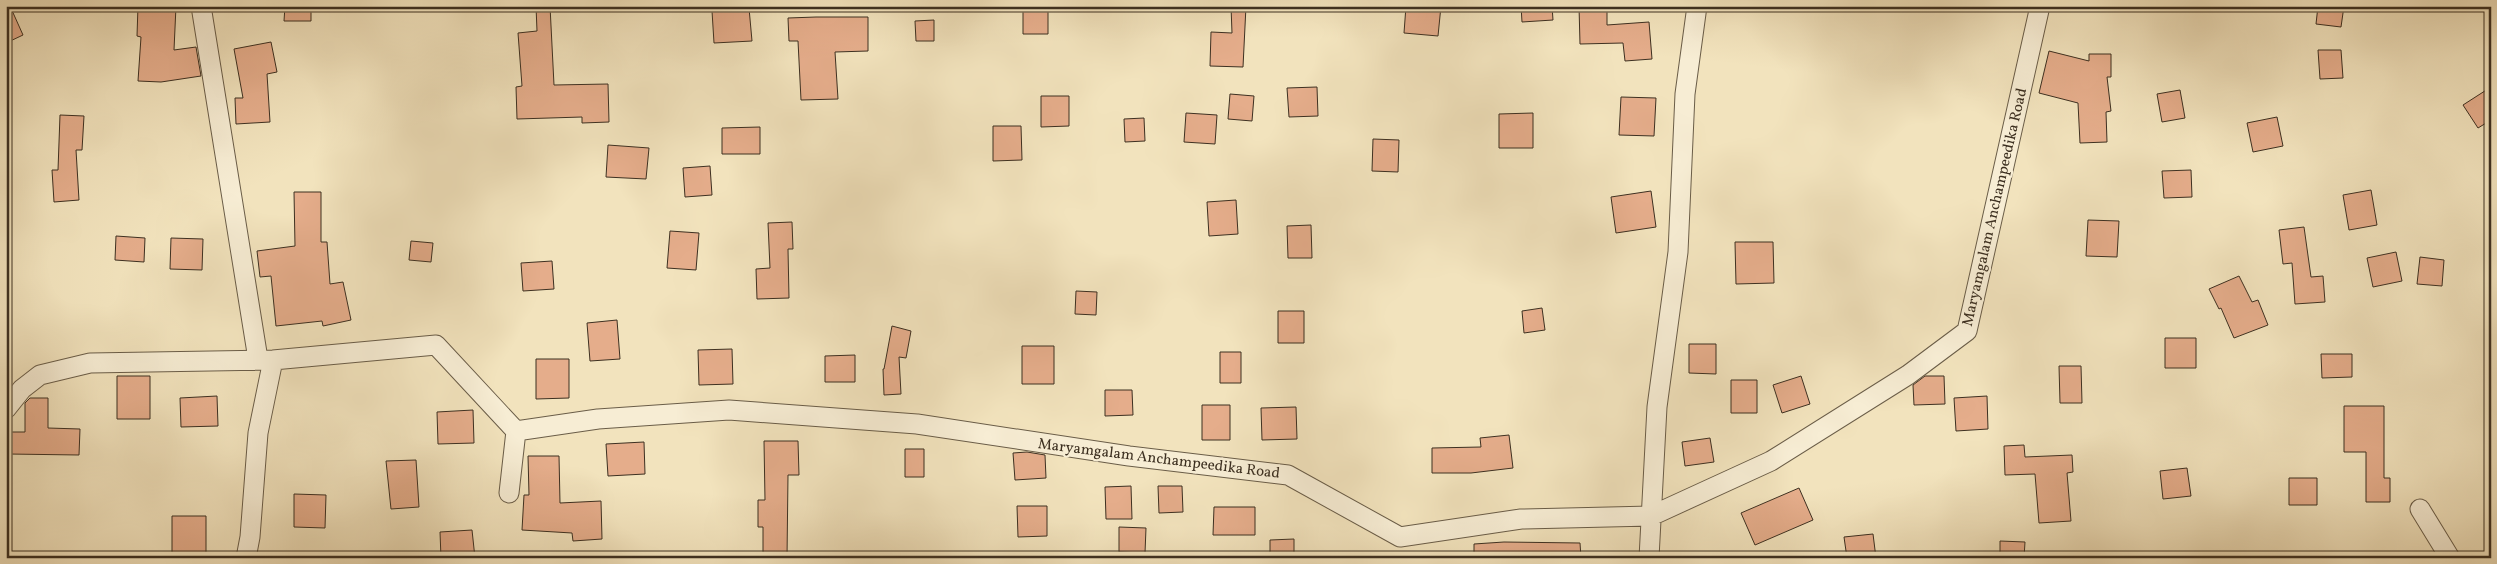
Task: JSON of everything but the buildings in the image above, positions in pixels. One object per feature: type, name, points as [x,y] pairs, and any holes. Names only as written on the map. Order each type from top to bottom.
[{"type":"street","points":[[201,6],[265,359],[250,537],[246,558]]},
{"type":"street","points":[[1649,558],[1658,407],[1678,252],[1685,94],[1697,6]]},
{"type":"street","name":"Maryamgalam Anchampeedika Road","points":[[516,431],[598,419],[729,410],[917,424],[1129,456],[1288,475],[1400,538],[1521,519],[1651,516],[1771,461],[1908,375],[1967,331],[2040,6]]},
{"type":"street","points":[[6,409],[22,389],[40,375],[90,363],[265,359],[436,345],[516,431],[509,494]]},
{"type":"street","points":[[2420,509],[2450,558]]}]
